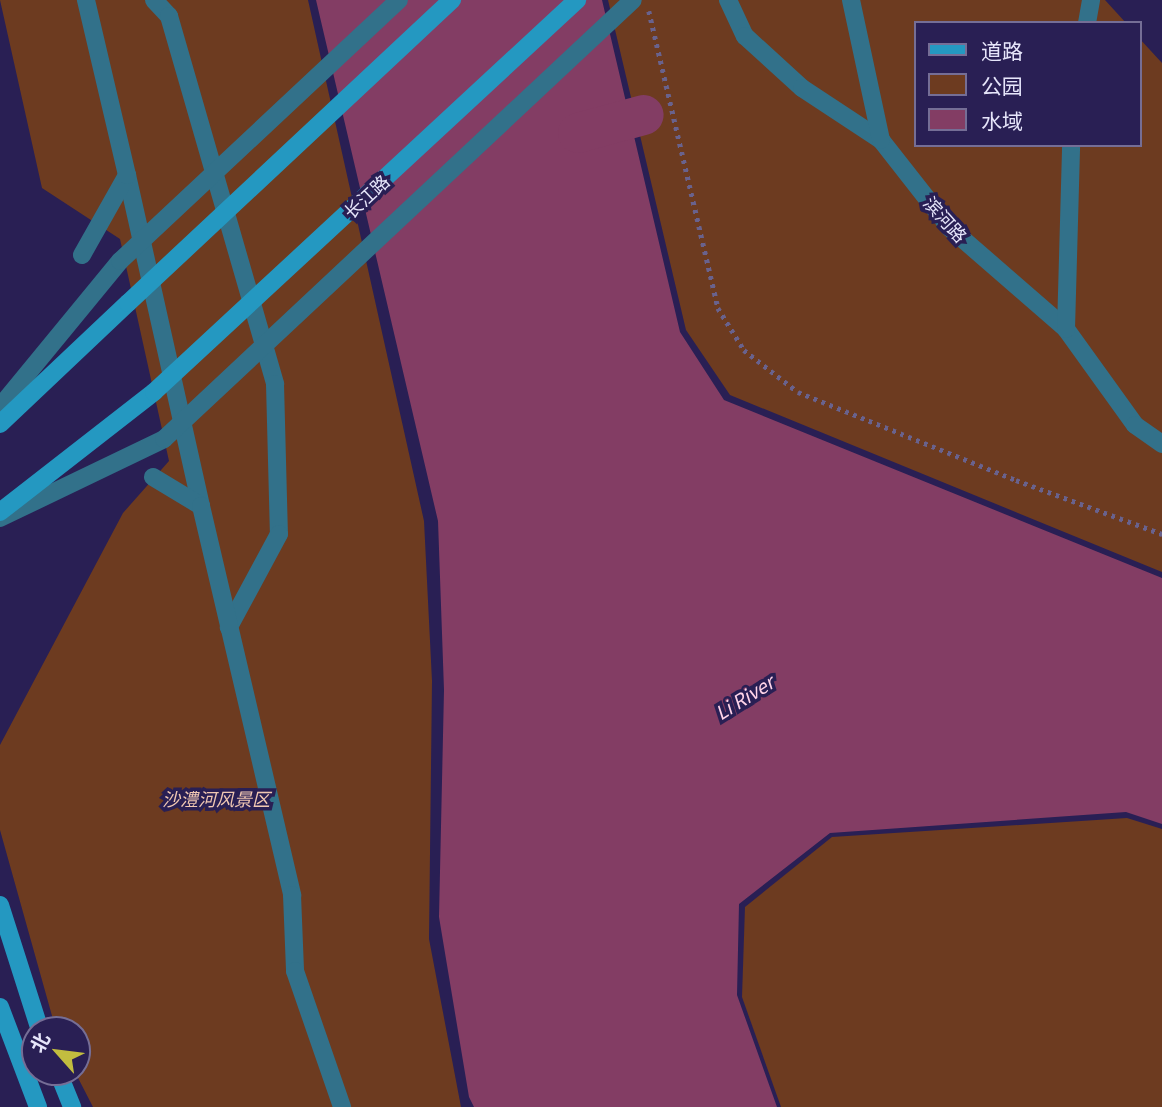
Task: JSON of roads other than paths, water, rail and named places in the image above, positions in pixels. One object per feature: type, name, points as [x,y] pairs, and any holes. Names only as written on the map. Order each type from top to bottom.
[{"type":"main road","points":[[0,424],[452,0]]},
{"type":"main road","name":"长江路","points":[[0,512],[154,392],[577,0]]},
{"type":"main road","points":[[0,905],[36,1016]]},
{"type":"main road","points":[[0,1007],[38,1107]]},
{"type":"main road","points":[[64,1086],[72,1107]]},
{"type":"street","points":[[86,0],[292,895],[295,971],[342,1107]]},
{"type":"street","points":[[154,0],[169,16],[275,384],[279,534],[229,627]]},
{"type":"street","points":[[0,407],[120,261],[399,0]]},
{"type":"street","points":[[0,518],[164,439],[633,0]]},
{"type":"street","name":"滨河路","points":[[729,0],[745,36],[802,88],[881,141],[950,228],[1066,329],[1135,425],[1162,444]]},
{"type":"street","points":[[851,0],[881,141]]},
{"type":"street","points":[[1087,21],[1091,0]]},
{"type":"street","points":[[1066,329],[1071,147]]},
{"type":"street","points":[[82,255],[127,175]]},
{"type":"street","points":[[153,477],[201,506]]},
{"type":"water","name":"Li River","points":[[316,0],[602,0],[680,332],[724,400],[1162,578],[1162,824],[1126,812],[830,833],[739,904],[737,995],[777,1107],[474,1107],[469,1097],[439,917],[444,690],[438,521]]},
{"type":"waterway","points":[[578,133],[644,115]]},
{"type":"park label","name":"沙澧河风景区","points":[[216,798]]}]
